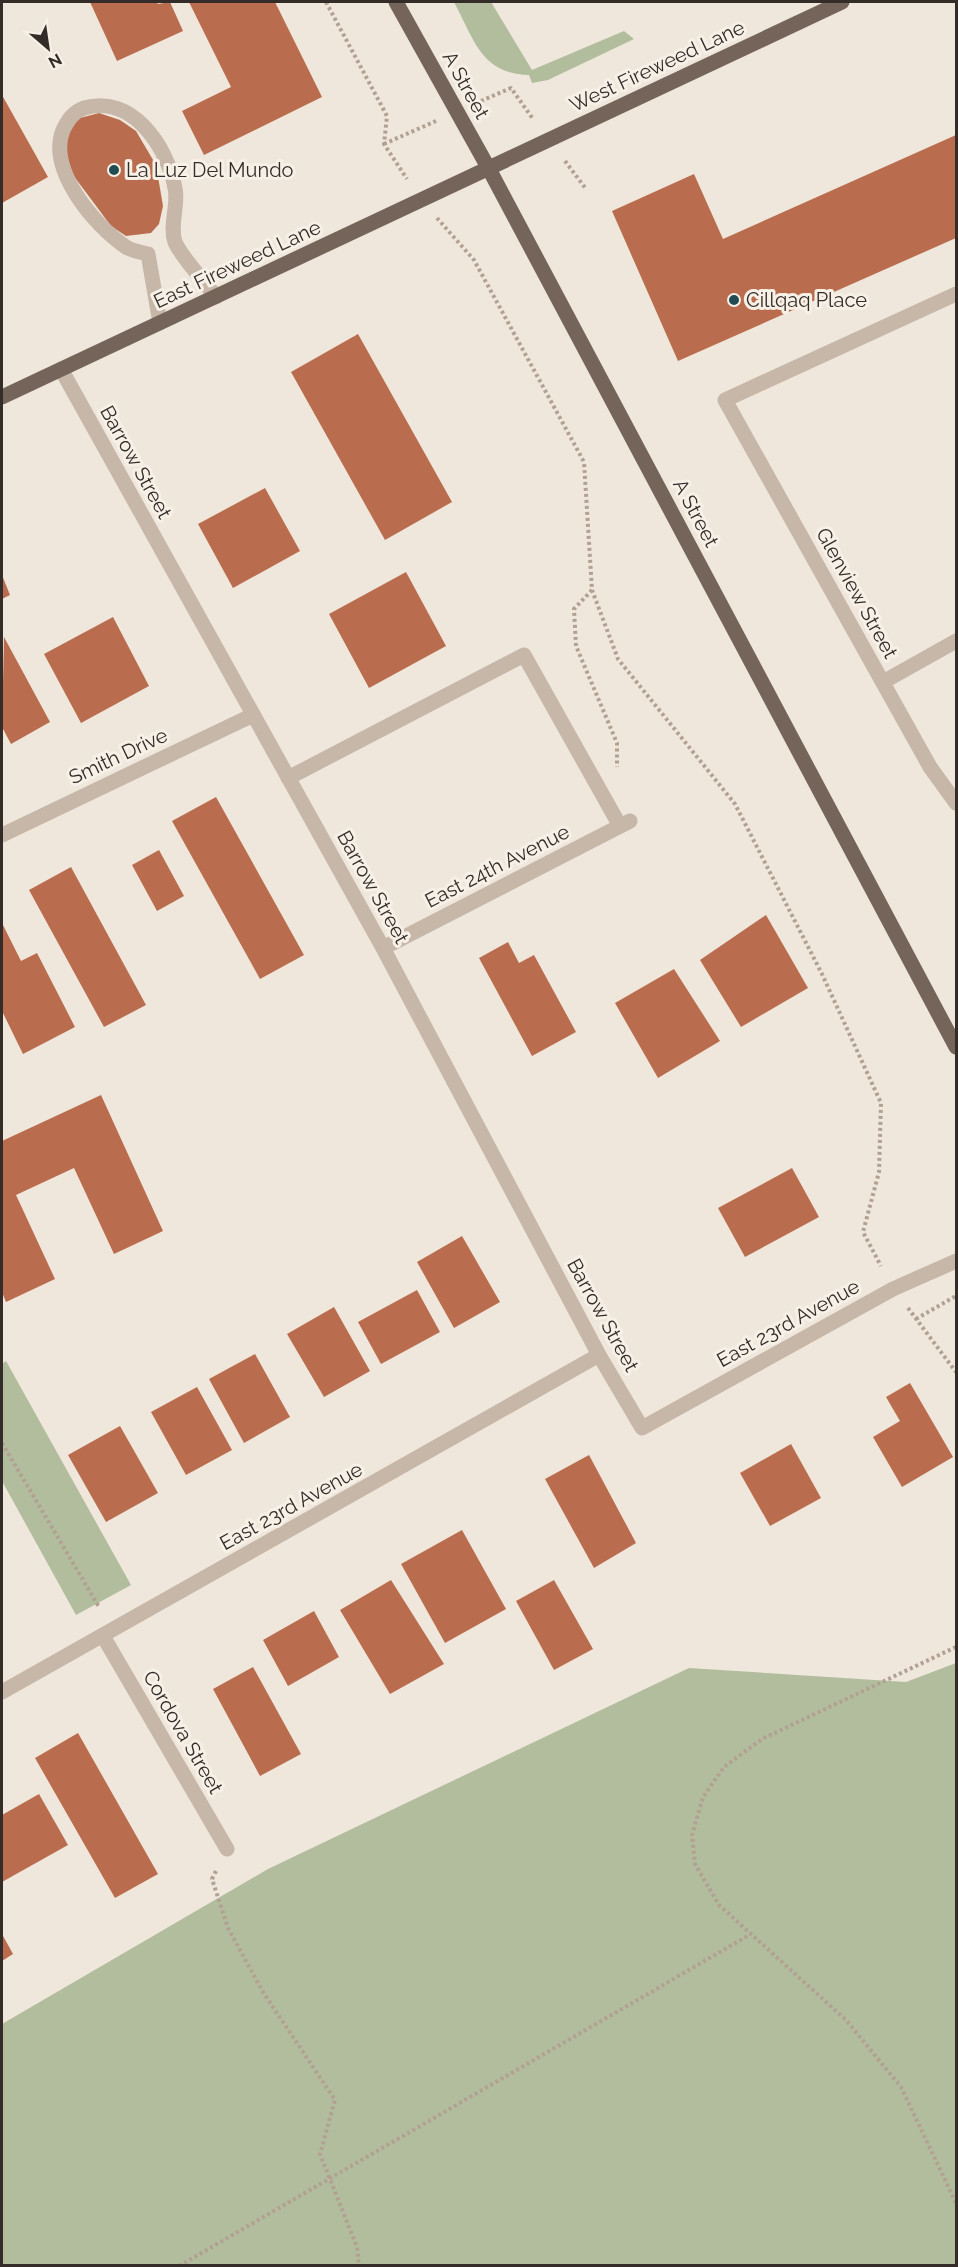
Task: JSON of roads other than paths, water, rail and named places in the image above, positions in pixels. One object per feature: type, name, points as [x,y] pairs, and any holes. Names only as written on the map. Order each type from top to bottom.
[{"type":"main road","name":"A Street","points":[[396,2],[489,169],[957,1047]]},
{"type":"main road","name":"West Fireweed Lane","points":[[489,169],[842,2]]},
{"type":"main road","name":"East Fireweed Lane","points":[[2,397],[489,169]]},
{"type":"street","points":[[160,323],[148,254],[128,249],[91,217],[76,196],[64,169],[59,140],[67,121],[78,110],[97,105],[132,114],[162,149],[176,189],[175,242],[216,297]]},
{"type":"street","name":"Glenview Street","points":[[957,294],[725,400],[930,767],[957,803]]},
{"type":"street","name":"Barrow Street","points":[[61,369],[383,948],[600,1355],[642,1428]]},
{"type":"street","points":[[883,682],[957,641]]},
{"type":"street","name":"East 24th Avenue","points":[[288,778],[524,655],[625,823],[383,948]]},
{"type":"street","name":"Smith Drive","points":[[2,835],[253,715]]},
{"type":"street","name":"East 23rd Avenue","points":[[642,1428],[893,1289],[950,1264]]},
{"type":"street","name":"East 23rd Avenue","points":[[2,1692],[600,1355]]},
{"type":"street","name":"Cordova Street","points":[[108,1633],[227,1849]]},
{"type":"place","name":"La Luz Del Mundo","points":[[114,170]]},
{"type":"place","name":"Cillqaq Place","points":[[734,300]]}]
